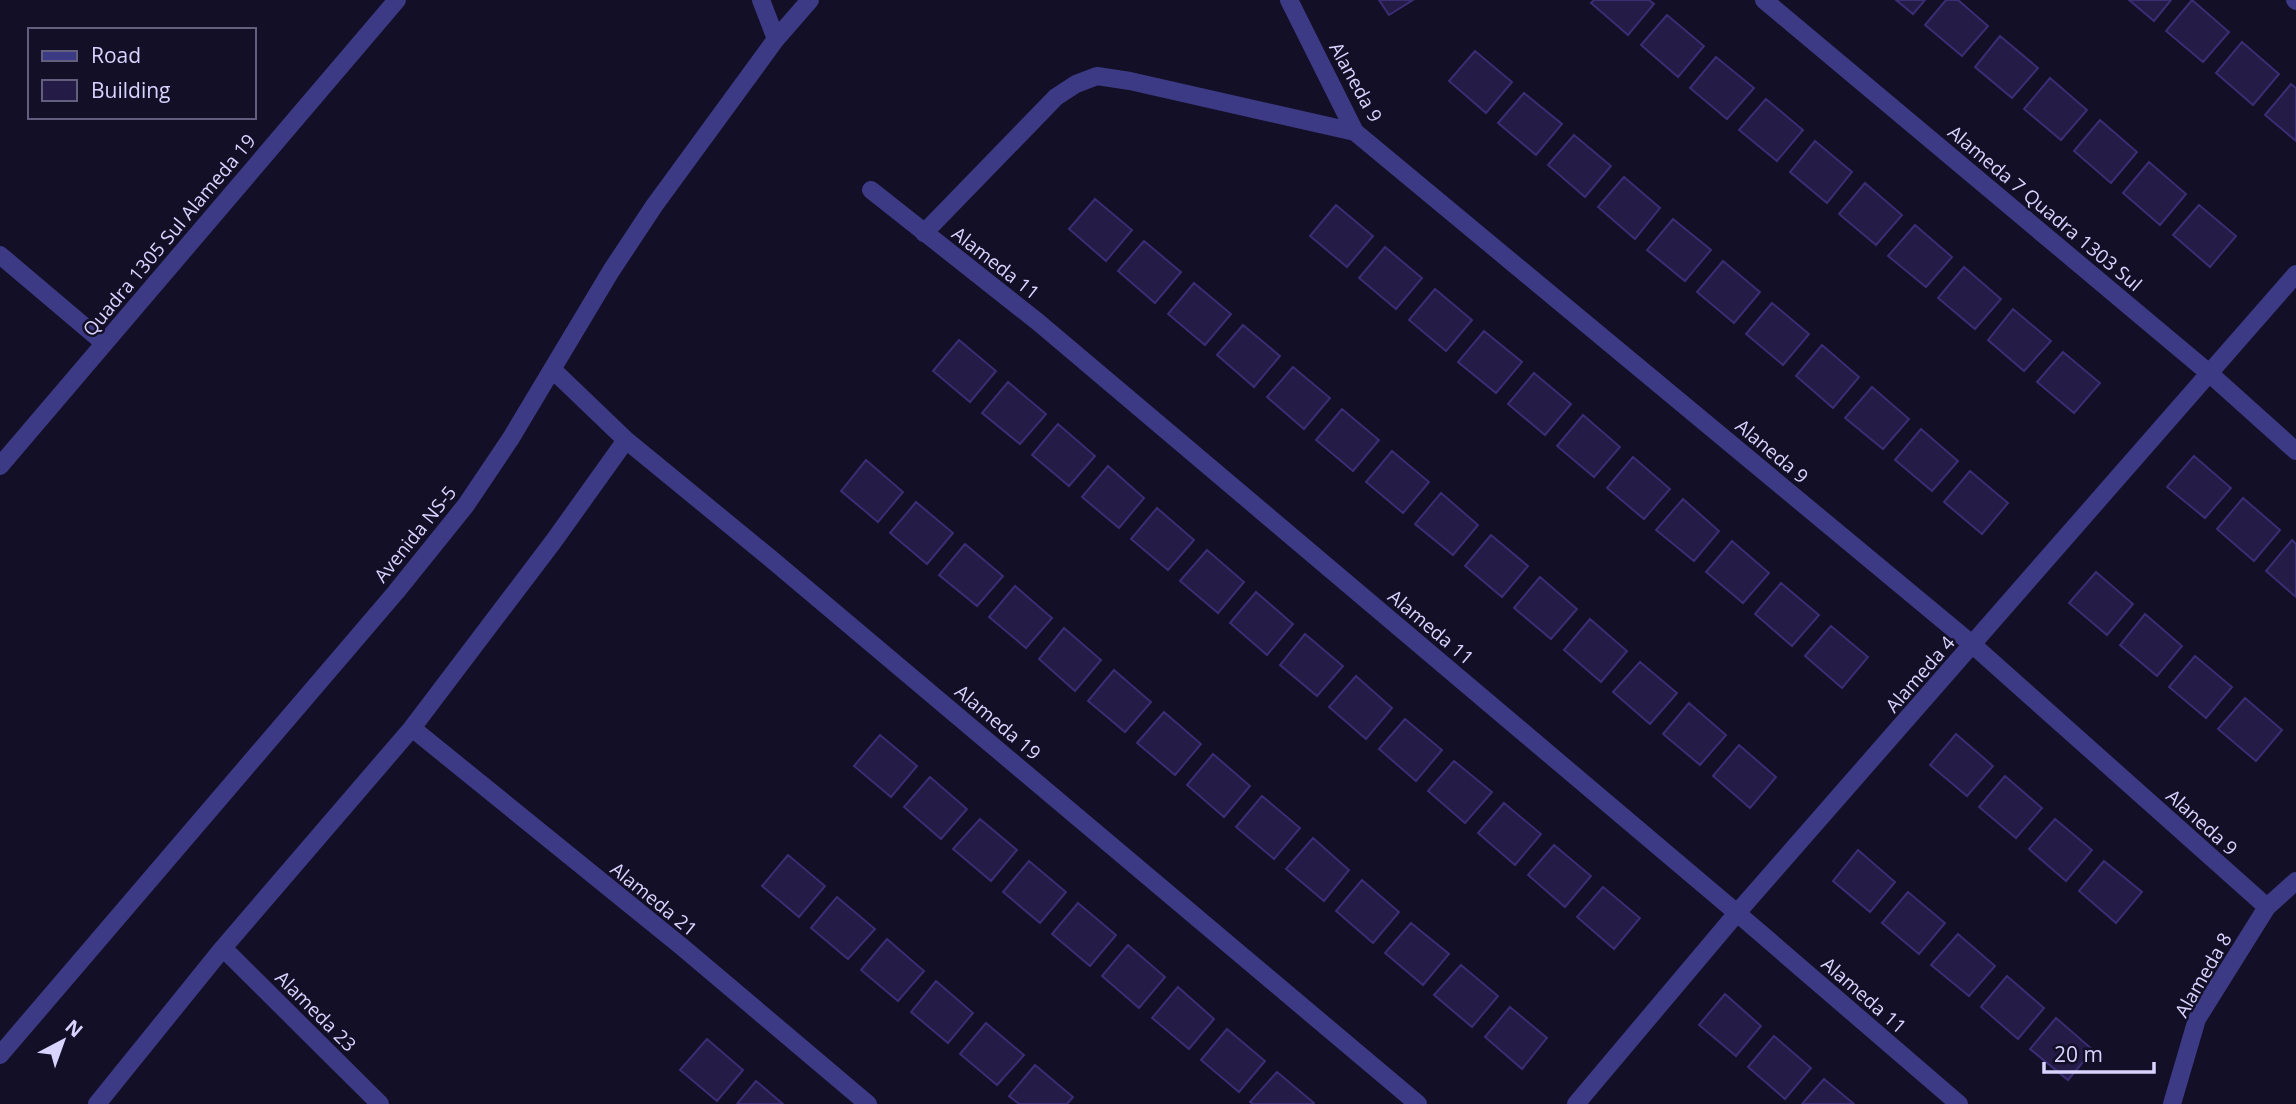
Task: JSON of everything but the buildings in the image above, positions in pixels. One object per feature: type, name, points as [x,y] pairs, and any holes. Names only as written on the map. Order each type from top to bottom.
[{"type":"street","name":"Quadra 1305 Sul Alameda 19","points":[[0,466],[397,0]]},
{"type":"street","points":[[761,0],[776,39]]},
{"type":"street","name":"Avenida NS-5","points":[[0,1055],[396,592],[457,516],[511,438],[611,271],[654,206],[776,39],[810,0]]},
{"type":"street","name":"Alaneda 9","points":[[1289,0],[1355,132],[1973,645],[2267,907]]},
{"type":"street","name":"Alameda 7 Quadra 1303 Sul","points":[[1764,0],[2209,373],[2296,451]]},
{"type":"street","points":[[924,233],[1056,97],[1076,84],[1097,76],[1130,81],[1355,132]]},
{"type":"street","name":"Alameda 11","points":[[871,190],[1038,322],[1959,1104]]},
{"type":"street","points":[[0,254],[104,343]]},
{"type":"street","name":"Alameda 4","points":[[1576,1104],[1737,913],[2296,274]]},
{"type":"street","name":"Alameda 19","points":[[553,370],[626,440],[1418,1104]]},
{"type":"street","points":[[97,1104],[223,948],[412,728],[553,542],[626,440]]},
{"type":"street","name":"Alameda 21","points":[[412,728],[681,947],[868,1104]]},
{"type":"street","name":"Alameda 8","points":[[2172,1104],[2197,1019],[2267,907],[2296,881]]},
{"type":"street","name":"Alameda 23","points":[[223,948],[380,1104]]}]
